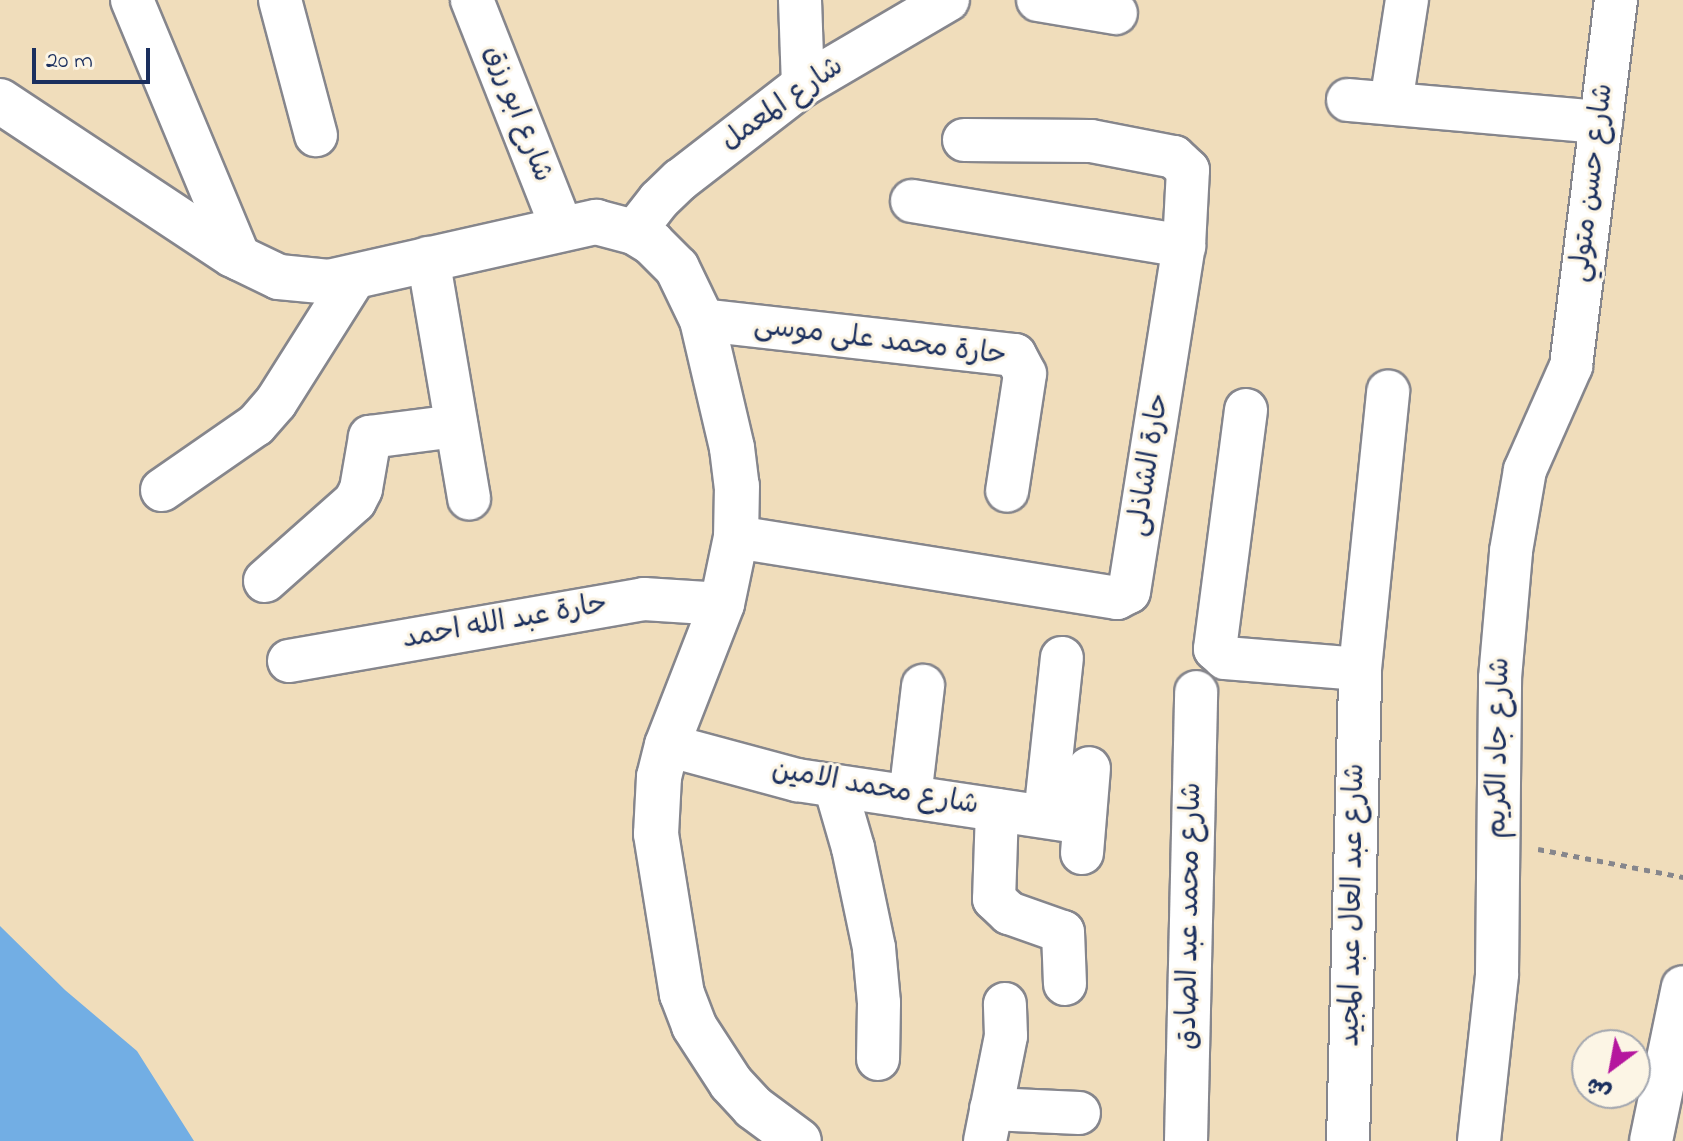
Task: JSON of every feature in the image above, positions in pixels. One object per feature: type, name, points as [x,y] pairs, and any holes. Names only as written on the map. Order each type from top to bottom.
[{"type":"street","points":[[132,0],[240,259]]},
{"type":"street","name":"شارع ابو رزق","points":[[472,0],[562,229]]},
{"type":"street","points":[[800,0],[803,85]]},
{"type":"street","name":"شارع المعمل","points":[[634,232],[659,200],[680,180],[803,85],[948,0]]},
{"type":"street","points":[[1038,0],[1116,13]]},
{"type":"street","points":[[1391,103],[1407,0]]},
{"type":"street","name":"شارع حسن متولي","points":[[1571,366],[1616,0]]},
{"type":"street","points":[[288,2],[316,135]]},
{"type":"street","points":[[1348,100],[1601,122]]},
{"type":"street","points":[[0,101],[240,259],[279,277],[304,282],[355,277],[596,222],[634,232],[652,243],[677,268],[702,320],[732,448],[737,486],[736,537],[722,604],[667,745],[659,777],[656,834],[682,994],[694,1026],[731,1083],[753,1107],[799,1141]]},
{"type":"street","name":"حارة الشاذلى","points":[[736,537],[1123,596],[1132,585],[1184,246],[1188,170],[1174,157],[1091,141],[964,140]]},
{"type":"street","points":[[912,201],[1184,246]]},
{"type":"street","points":[[428,258],[469,499]]},
{"type":"street","points":[[162,490],[256,425],[276,402],[355,277]]},
{"type":"street","name":"حارة محمد على موسى","points":[[702,320],[1015,355],[1025,374],[1007,491]]},
{"type":"street","name":"شارع جاد الكريم","points":[[1479,1141],[1496,986],[1500,678],[1505,604],[1521,486],[1571,366]]},
{"type":"street","name":"شارع عبد العال عبد المجيد","points":[[1348,1141],[1360,669],[1388,391]]},
{"type":"street","points":[[1246,410],[1215,649],[1225,658],[1360,669]]},
{"type":"street","points":[[265,581],[355,501],[361,489],[370,437],[456,426]]},
{"type":"street","name":"حارة عبد الله احمد","points":[[289,661],[644,599],[722,604]]},
{"type":"street","points":[[1062,658],[1070,831]]},
{"type":"street","points":[[910,797],[923,686]]},
{"type":"street","name":"شارع محمد عبد الصادق","points":[[1186,1141],[1196,692]]},
{"type":"street","name":"شارع محمد الامين","points":[[667,745],[797,780],[997,810],[1070,831]]},
{"type":"street","points":[[1070,831],[1089,768]]},
{"type":"street","points":[[835,786],[853,848],[874,948],[879,1003],[878,1059]]},
{"type":"street","points":[[997,810],[994,899],[1009,913],[1063,932],[1065,984]]},
{"type":"street","points":[[1651,1141],[1682,998]]},
{"type":"street","points":[[1005,1004],[1006,1036],[988,1125],[1079,1113]]},
{"type":"path","points":[[1498,841],[1683,877]]},
{"type":"water","points":[[0,926],[65,990],[137,1051],[194,1141],[0,1141]]}]
